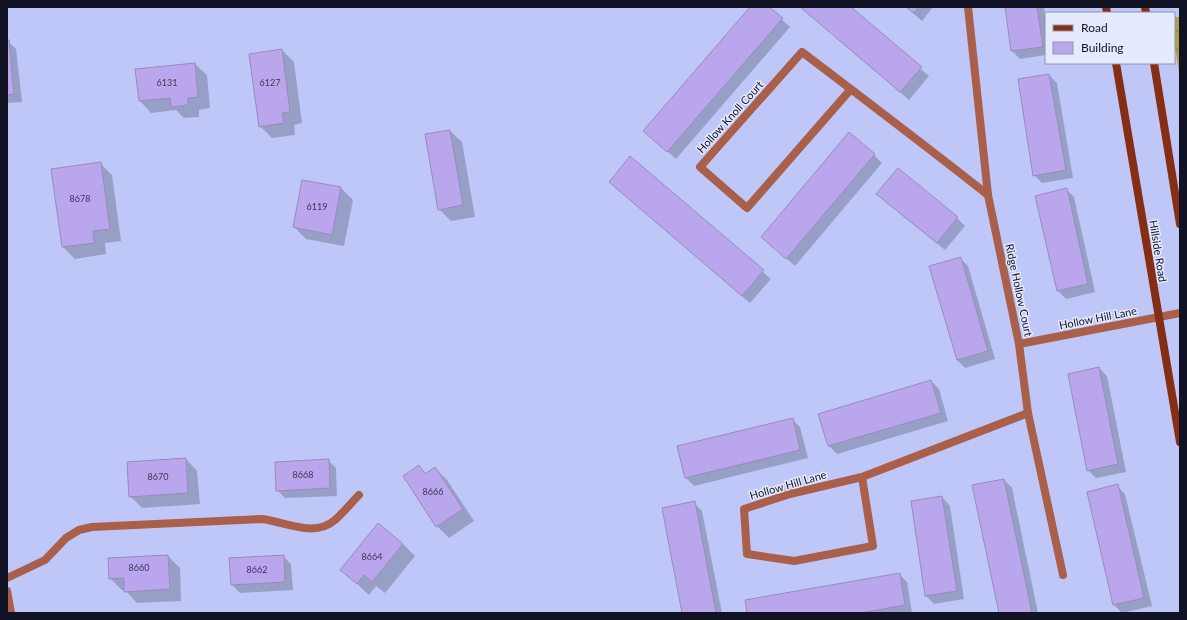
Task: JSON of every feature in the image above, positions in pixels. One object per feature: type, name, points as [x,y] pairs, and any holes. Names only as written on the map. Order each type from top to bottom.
[{"type":"street","name":"Ridge Hollow Court","points":[[968,7],[988,195],[1019,344],[1028,413],[1063,575]]},
{"type":"street","name":"Hollow Knoll Court","points":[[851,89],[747,208],[700,167],[802,52],[851,89],[988,195]]},
{"type":"street","name":"Hillside Road","points":[[1116,64],[1180,442]]},
{"type":"street","points":[[1154,64],[1180,224]]},
{"type":"street","name":"Hollow Hill Lane","points":[[1019,344],[1180,314]]},
{"type":"street","name":"Hollow Hill Lane","points":[[862,477],[872,546],[794,561],[747,554],[744,509],[790,494],[862,477],[1028,413]]},
{"type":"street","points":[[7,578],[45,560],[66,538],[79,530],[92,527],[262,519],[274,520],[307,529],[317,529],[328,525],[335,520],[359,495]]},
{"type":"street","points":[[7,591],[12,613]]},
{"type":"green space","points":[[1175,17],[1180,17],[1180,78],[1175,48]]},
{"type":"building","points":[[750,7],[769,7],[783,18],[667,152],[643,131]]},
{"type":"building","points":[[800,7],[851,7],[922,67],[900,92]]},
{"type":"building","points":[[906,7],[919,7],[914,13]]},
{"type":"building","points":[[1005,7],[1037,7],[1043,47],[1011,51]]},
{"type":"building","points":[[7,40],[9,40],[14,94],[7,95]]},
{"type":"building","points":[[282,49],[290,112],[282,113],[284,123],[259,127],[249,54]]},
{"type":"building","points":[[195,63],[198,97],[188,98],[188,105],[171,107],[170,98],[139,101],[135,69]]},
{"type":"building","points":[[1049,74],[1066,170],[1033,176],[1018,79]]},
{"type":"building","points":[[450,130],[463,205],[438,210],[425,134]]},
{"type":"building","points":[[849,132],[875,154],[786,259],[761,237]]},
{"type":"building","points":[[630,156],[764,270],[742,296],[609,182]]},
{"type":"building","points":[[101,162],[110,229],[93,231],[94,243],[62,247],[51,169]]},
{"type":"building","points":[[898,168],[958,217],[937,243],[876,194]]},
{"type":"building","points":[[302,180],[341,187],[332,235],[293,227]]},
{"type":"building","points":[[1067,188],[1088,284],[1057,291],[1035,196]]},
{"type":"building","points":[[961,257],[988,351],[957,360],[929,266]]},
{"type":"building","points":[[1099,367],[1118,464],[1087,471],[1068,374]]},
{"type":"building","points":[[931,380],[941,413],[828,446],[818,414]]},
{"type":"building","points":[[793,418],[800,450],[685,478],[677,446]]},
{"type":"building","points":[[186,458],[188,493],[129,497],[127,462]]},
{"type":"building","points":[[329,459],[330,488],[276,491],[275,462]]},
{"type":"building","points":[[419,465],[425,474],[435,467],[463,509],[436,527],[403,476]]},
{"type":"building","points":[[1004,479],[1032,613],[999,613],[972,485]]},
{"type":"building","points":[[1118,484],[1144,598],[1113,605],[1087,492]]},
{"type":"building","points":[[942,496],[957,591],[925,596],[911,501]]},
{"type":"building","points":[[695,501],[716,613],[682,613],[662,508]]},
{"type":"building","points":[[378,523],[403,544],[372,582],[364,575],[357,584],[340,570]]},
{"type":"building","points":[[168,555],[170,589],[124,592],[124,578],[109,579],[108,558]]},
{"type":"building","points":[[284,555],[285,582],[231,585],[229,558]]},
{"type":"building","points":[[900,573],[905,605],[860,613],[747,613],[745,600]]}]
